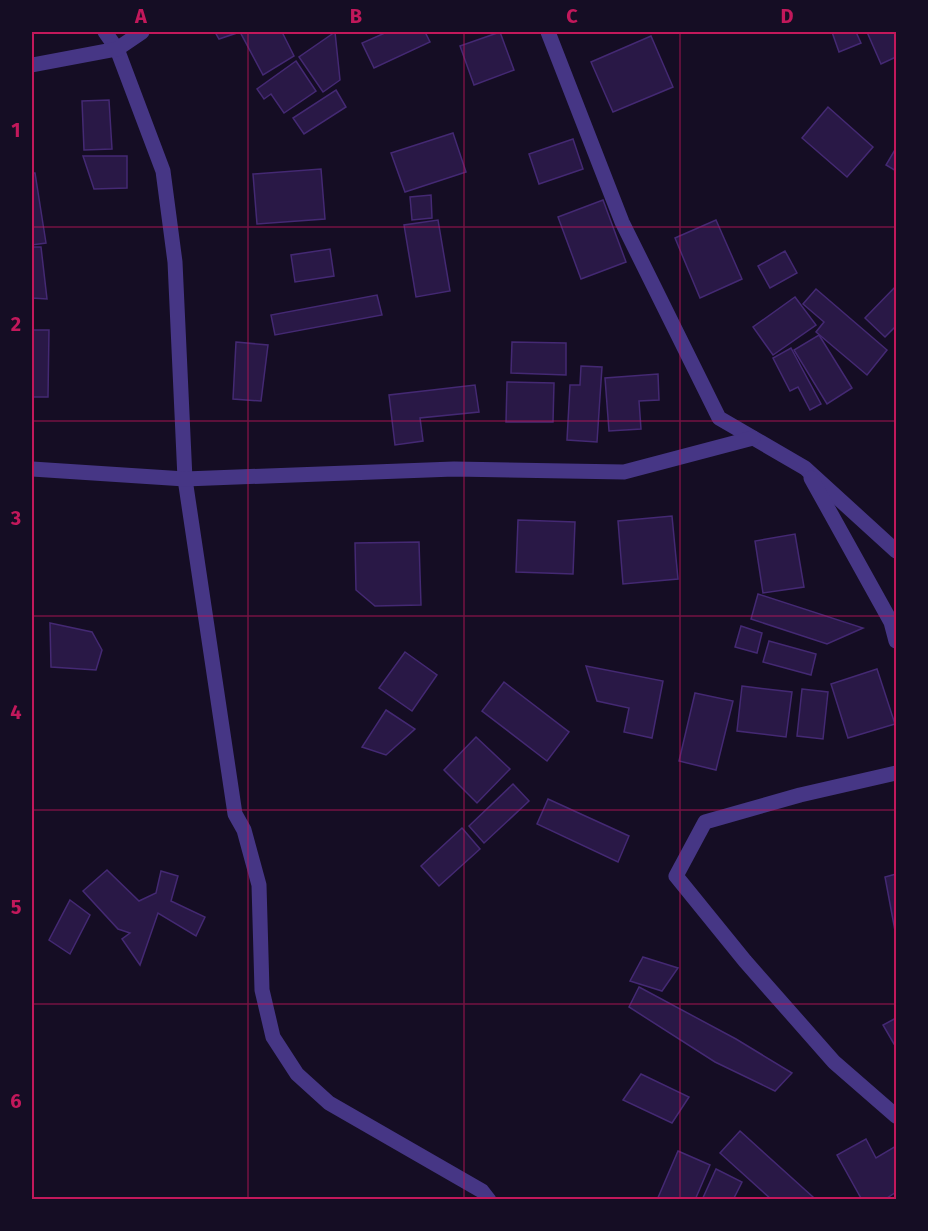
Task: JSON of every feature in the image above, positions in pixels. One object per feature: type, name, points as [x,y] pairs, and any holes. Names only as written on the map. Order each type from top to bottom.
[{"type":"street","points":[[105,32],[117,49],[163,171],[175,262],[184,479],[235,814],[244,830],[259,885],[262,990],[273,1037],[297,1074],[329,1103],[482,1191],[489,1200]]},
{"type":"street","points":[[32,65],[117,49],[142,32]]},
{"type":"street","points":[[548,32],[622,222],[719,418],[805,468],[897,551]]},
{"type":"street","points":[[32,469],[184,479],[454,469],[624,472],[753,438]]},
{"type":"street","points":[[805,468],[891,622],[897,641]]},
{"type":"street","points":[[897,773],[800,795],[705,822],[676,876],[745,961],[834,1062],[897,1116]]},
{"type":"building","points":[[215,32],[240,32],[219,39]]},
{"type":"building","points":[[240,32],[282,32],[294,56],[263,75]]},
{"type":"building","points":[[335,32],[340,80],[323,92],[299,57]]},
{"type":"building","points":[[387,32],[425,32],[430,42],[374,68],[362,43]]},
{"type":"building","points":[[500,32],[514,70],[474,85],[460,46]]},
{"type":"building","points":[[832,32],[856,32],[861,43],[839,52]]},
{"type":"building","points":[[867,32],[896,32],[896,57],[881,64]]},
{"type":"building","points":[[651,36],[673,87],[613,112],[591,62]]},
{"type":"building","points":[[296,61],[316,91],[284,113],[271,94],[264,99],[257,89]]},
{"type":"building","points":[[336,90],[346,107],[304,134],[293,118]]},
{"type":"building","points":[[109,100],[112,149],[84,150],[82,101]]},
{"type":"building","points":[[828,107],[873,147],[847,177],[802,138]]},
{"type":"building","points":[[453,133],[466,172],[405,192],[391,153]]},
{"type":"building","points":[[573,139],[583,169],[539,184],[529,154]]},
{"type":"building","points":[[896,148],[896,171],[886,165]]},
{"type":"building","points":[[83,156],[127,156],[127,188],[94,189]]},
{"type":"building","points":[[321,169],[325,219],[257,224],[253,174]]},
{"type":"building","points":[[32,173],[35,173],[46,243],[32,245]]},
{"type":"building","points":[[431,195],[432,218],[412,220],[410,197]]},
{"type":"building","points":[[603,200],[626,262],[581,279],[558,217]]},
{"type":"building","points":[[438,220],[450,291],[416,297],[404,225]]},
{"type":"building","points":[[716,220],[742,279],[700,298],[675,238]]},
{"type":"building","points":[[32,247],[41,247],[47,299],[32,298]]},
{"type":"building","points":[[330,249],[334,276],[295,282],[291,255]]},
{"type":"building","points":[[785,251],[797,273],[770,288],[758,266]]},
{"type":"building","points":[[896,286],[896,326],[885,337],[865,318]]},
{"type":"building","points":[[816,289],[887,350],[867,375],[816,332],[824,322],[803,304]]},
{"type":"building","points":[[377,295],[382,315],[275,335],[271,315]]},
{"type":"building","points":[[795,297],[816,325],[773,355],[753,327]]},
{"type":"building","points":[[32,330],[49,330],[48,397],[32,397]]},
{"type":"building","points":[[819,335],[852,388],[827,404],[794,350]]},
{"type":"building","points":[[236,342],[268,345],[261,401],[233,399]]},
{"type":"building","points":[[512,342],[566,343],[566,375],[511,373]]},
{"type":"building","points":[[791,348],[821,404],[810,410],[798,387],[790,391],[773,358]]},
{"type":"building","points":[[581,366],[602,367],[597,442],[567,440],[570,385],[580,385]]},
{"type":"building","points":[[658,374],[659,400],[639,401],[641,429],[609,431],[605,378]]},
{"type":"building","points":[[507,382],[554,383],[553,422],[506,422]]},
{"type":"building","points":[[475,385],[479,412],[420,418],[423,441],[395,445],[389,395]]},
{"type":"building","points":[[672,516],[678,579],[623,584],[618,521]]},
{"type":"building","points":[[518,520],[575,522],[573,574],[516,572]]},
{"type":"building","points":[[795,534],[804,587],[763,593],[755,541]]},
{"type":"building","points":[[419,542],[421,605],[375,606],[356,590],[355,543]]},
{"type":"building","points":[[758,594],[863,628],[827,644],[751,619]]},
{"type":"building","points":[[50,623],[92,632],[102,650],[96,670],[51,667]]},
{"type":"building","points":[[741,626],[762,633],[757,653],[735,647]]},
{"type":"building","points":[[769,641],[816,654],[811,675],[763,662]]},
{"type":"building","points":[[405,652],[437,675],[412,711],[379,688]]},
{"type":"building","points":[[586,666],[663,681],[652,738],[624,732],[629,708],[597,701]]},
{"type":"building","points":[[877,669],[895,724],[848,738],[831,684]]},
{"type":"building","points":[[504,682],[569,732],[547,761],[482,711]]},
{"type":"building","points":[[742,686],[792,692],[786,737],[737,731]]},
{"type":"building","points":[[802,689],[828,692],[823,739],[797,736]]},
{"type":"building","points":[[695,693],[733,701],[716,770],[679,761]]},
{"type":"building","points":[[386,710],[415,729],[386,755],[362,747]]},
{"type":"building","points":[[476,737],[510,769],[477,803],[444,770]]},
{"type":"building","points":[[513,784],[529,801],[484,843],[469,826]]},
{"type":"building","points":[[548,799],[629,836],[618,862],[537,824]]},
{"type":"building","points":[[462,828],[480,849],[439,886],[421,866]]},
{"type":"building","points":[[107,870],[139,901],[156,893],[161,871],[178,876],[171,901],[205,917],[196,936],[158,913],[140,965],[122,939],[130,933],[118,929],[83,891]]},
{"type":"building","points":[[896,874],[896,936],[885,877]]},
{"type":"building","points":[[70,900],[90,915],[70,954],[49,940]]},
{"type":"building","points":[[643,957],[678,968],[662,991],[630,981]]},
{"type":"building","points":[[639,987],[736,1039],[792,1073],[775,1091],[715,1062],[629,1007]]},
{"type":"building","points":[[896,1018],[896,1043],[894,1044],[883,1025]]},
{"type":"building","points":[[641,1074],[689,1097],[672,1123],[623,1100]]},
{"type":"building","points":[[740,1131],[813,1197],[810,1200],[772,1200],[720,1153]]},
{"type":"building","points":[[866,1139],[876,1158],[896,1146],[896,1192],[884,1200],[862,1200],[837,1155]]},
{"type":"building","points":[[678,1151],[710,1165],[695,1200],[657,1200]]},
{"type":"building","points":[[716,1169],[742,1182],[733,1200],[702,1200]]}]
